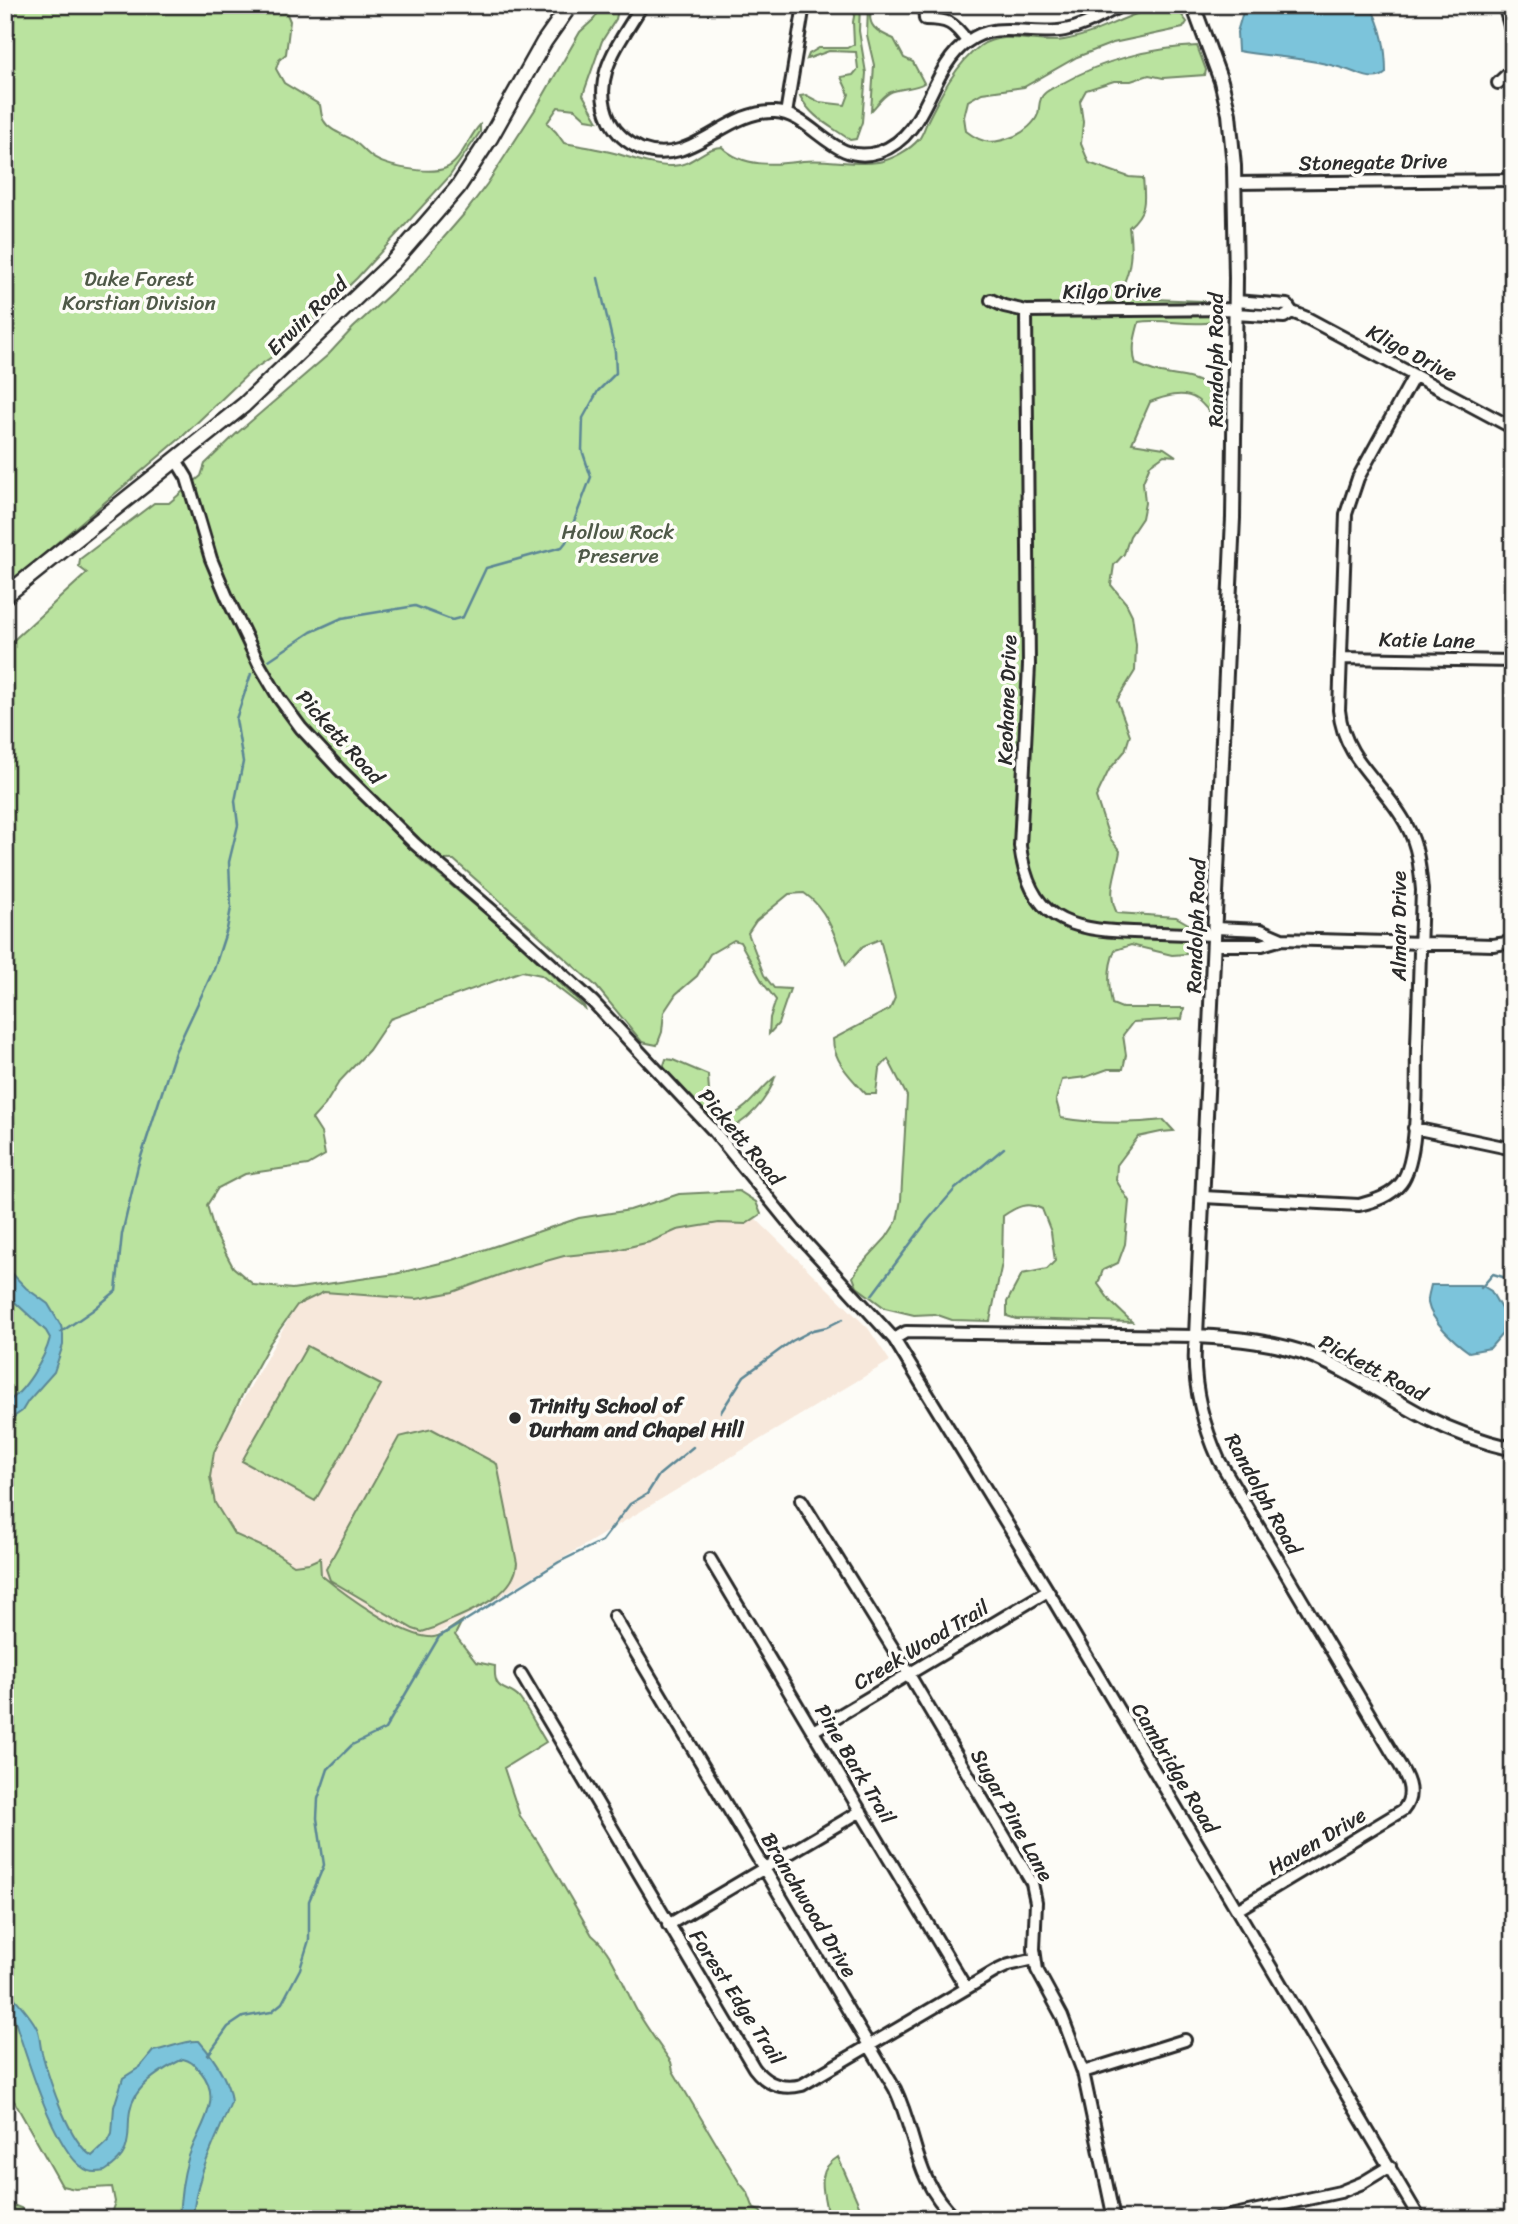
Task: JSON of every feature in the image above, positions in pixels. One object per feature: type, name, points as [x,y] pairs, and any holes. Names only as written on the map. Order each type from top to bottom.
[{"type":"main road","name":"Erwin Road","points":[[5,596],[244,405],[393,262],[458,187],[490,138],[544,42],[570,5]]},
{"type":"street","points":[[642,5],[603,76],[602,91],[606,112],[621,137],[646,150],[676,152],[692,146],[743,116],[767,112],[786,114],[846,151],[863,154],[880,152],[910,130],[942,74],[968,41],[996,29],[1047,33],[1075,28],[1096,21],[1121,5]]},
{"type":"street","points":[[786,114],[804,5]]},
{"type":"street","points":[[924,5],[925,19],[946,21],[956,26],[968,41]]},
{"type":"street","name":"Randolph Road","points":[[1193,5],[1225,96],[1232,134],[1236,308],[1234,518],[1196,1336],[1201,1408],[1219,1460],[1403,1771],[1410,1786],[1411,1799]]},
{"type":"street","points":[[1504,5],[1513,36]]},
{"type":"street","points":[[1499,83],[1513,69]]},
{"type":"street","name":"Stonegate Drive","points":[[1235,183],[1513,180]]},
{"type":"street","name":"Kilgo Drive","points":[[991,300],[1026,312],[1236,308]]},
{"type":"street","name":"Kligo Drive","points":[[1236,308],[1281,303],[1287,305],[1292,312],[1513,428]]},
{"type":"street","name":"Keohane Drive","points":[[1026,312],[1029,665],[1020,846],[1023,870],[1032,891],[1047,911],[1071,924],[1095,931],[1215,936],[1262,945],[1282,939],[1493,945],[1513,942]]},
{"type":"street","name":"Alman Drive","points":[[1203,1197],[1341,1206],[1373,1202],[1384,1197],[1401,1182],[1410,1162],[1414,1128],[1422,890],[1418,855],[1401,815],[1355,758],[1343,736],[1339,710],[1344,529],[1349,500],[1415,376]]},
{"type":"street","name":"Pickett Road","points":[[176,460],[187,478],[211,559],[233,609],[279,698],[301,728],[415,844],[593,1002],[713,1130],[796,1232],[894,1339],[906,1332],[1196,1336],[1255,1341],[1311,1356],[1351,1374],[1441,1425],[1488,1443],[1513,1449]]},
{"type":"street","name":"Katie Lane","points":[[1340,657],[1513,661]]},
{"type":"street","name":"Keohane Drive","points":[[1215,936],[1261,930],[1282,939]]},
{"type":"street","points":[[1414,1128],[1513,1149]]},
{"type":"street","name":"Cambridge Road","points":[[894,1339],[1048,1591],[1420,2219]]},
{"type":"street","name":"Sugar Pine Lane","points":[[801,1500],[909,1674],[1032,1883],[1036,1902],[1035,1959],[1041,1979],[1062,2016],[1083,2071],[1114,2219]]},
{"type":"street","name":"Pine Bark Trail","points":[[710,1559],[966,1988]]},
{"type":"street","name":"Creek Wood Trail","points":[[813,1731],[1048,1591]]},
{"type":"street","name":"Branchwood Drive","points":[[614,1616],[870,2045],[902,2103],[926,2181],[943,2206],[956,2219]]},
{"type":"street","name":"Forest Edge Trail","points":[[521,1674],[754,2068],[770,2082],[790,2087],[802,2085],[966,1988],[1009,1965],[1035,1959]]},
{"type":"street","name":"Haven Drive","points":[[1237,1910],[1381,1825],[1403,1810],[1411,1799]]},
{"type":"street","points":[[668,1925],[861,1811]]},
{"type":"street","points":[[1083,2071],[1185,2040]]},
{"type":"street","points":[[1216,2219],[1340,2192],[1362,2183],[1390,2166]]},
{"type":"shaded area","name":"Trinity School of Durham and Chapel Hill","points":[[747,1210],[868,1328],[890,1361],[424,1642],[212,1520],[201,1474],[301,1297]]},
{"type":"green space","name":"Duke Forest Korstian Division","points":[[5,5],[283,5],[290,21],[286,54],[279,60],[276,69],[284,83],[320,105],[326,124],[354,141],[372,157],[408,169],[439,170],[452,165],[480,125],[480,132],[449,177],[357,278],[276,354],[250,372],[183,436],[5,587]]},
{"type":"green space","name":"Hollow Rock Preserve","points":[[603,5],[619,5],[616,19],[602,41],[583,95],[598,121],[586,119],[575,109],[558,107],[547,123],[564,143],[665,166],[686,163],[709,150],[722,147],[740,159],[760,163],[812,160],[869,163],[889,159],[906,151],[919,139],[956,70],[971,53],[990,41],[1010,38],[1064,40],[1161,7],[1175,6],[1187,22],[1183,28],[1113,43],[1077,57],[1024,87],[982,93],[968,101],[964,117],[966,131],[989,142],[1008,139],[1025,130],[1037,117],[1042,96],[1078,75],[1128,57],[1162,49],[1197,46],[1206,70],[1205,75],[1163,78],[1149,75],[1131,81],[1114,81],[1086,90],[1080,101],[1083,122],[1081,144],[1089,163],[1129,177],[1143,178],[1142,211],[1129,227],[1130,259],[1121,289],[1126,298],[1203,301],[1212,313],[1213,322],[1139,322],[1136,332],[1136,364],[1204,385],[1213,401],[1214,415],[1191,396],[1173,395],[1155,400],[1150,402],[1132,443],[1164,448],[1176,456],[1164,455],[1150,465],[1143,482],[1145,503],[1142,518],[1130,536],[1124,554],[1114,565],[1111,585],[1132,615],[1136,645],[1135,671],[1117,700],[1130,735],[1125,751],[1109,770],[1096,797],[1109,837],[1120,851],[1112,890],[1117,913],[1176,917],[1190,925],[1186,954],[1172,955],[1131,945],[1115,950],[1109,977],[1112,1004],[1122,1008],[1184,1008],[1182,1019],[1133,1022],[1123,1035],[1126,1055],[1123,1069],[1108,1069],[1086,1077],[1062,1080],[1056,1100],[1061,1118],[1112,1123],[1164,1120],[1174,1131],[1138,1137],[1117,1165],[1116,1180],[1129,1201],[1125,1244],[1118,1263],[1103,1270],[1098,1284],[1111,1302],[1132,1322],[1016,1319],[1007,1316],[1007,1302],[1022,1274],[1047,1269],[1055,1261],[1051,1232],[1042,1209],[1031,1205],[1017,1208],[1003,1216],[1002,1263],[990,1321],[952,1320],[935,1314],[914,1315],[885,1308],[857,1287],[853,1277],[897,1221],[901,1200],[907,1096],[888,1059],[879,1069],[876,1094],[866,1094],[840,1062],[833,1039],[890,1009],[895,998],[880,939],[863,946],[846,965],[830,925],[819,907],[804,893],[789,894],[756,921],[748,933],[764,975],[774,988],[790,989],[778,1024],[769,1034],[770,1018],[776,1000],[740,942],[734,940],[710,954],[697,976],[676,994],[664,1012],[662,1032],[657,1045],[642,1042],[596,986],[454,860],[420,859],[509,934],[585,1009],[541,975],[522,971],[390,1019],[369,1050],[339,1082],[325,1105],[312,1119],[321,1133],[325,1155],[308,1165],[245,1174],[218,1188],[207,1205],[215,1233],[233,1267],[254,1285],[292,1289],[395,1274],[453,1260],[579,1218],[630,1210],[679,1194],[739,1191],[756,1202],[761,1214],[746,1224],[719,1223],[677,1230],[650,1242],[612,1251],[564,1256],[510,1271],[453,1292],[417,1299],[324,1292],[297,1305],[270,1343],[214,1452],[210,1477],[215,1503],[234,1534],[274,1552],[294,1565],[320,1558],[321,1575],[375,1614],[408,1631],[434,1637],[462,1621],[455,1635],[476,1662],[495,1666],[499,1685],[520,1699],[546,1742],[504,1768],[520,1816],[592,1935],[612,1960],[637,2011],[671,2062],[673,2071],[748,2193],[754,2209],[760,2211],[765,2219],[109,2219],[115,2202],[112,2187],[75,2189],[62,2186],[5,2085],[5,648],[87,573],[79,567],[80,559],[154,503],[169,503],[201,476],[205,464],[235,435],[328,355],[414,272],[487,184],[538,105],[580,32],[594,19]]},
{"type":"green space","points":[[856,5],[860,5],[859,31],[866,73],[862,122],[856,139],[850,140],[816,116],[800,96],[806,95],[819,102],[845,105],[849,94],[841,77],[853,75],[858,69],[856,52],[829,51],[807,59],[809,54],[819,48],[847,48],[854,44],[853,22]]},
{"type":"green space","points":[[868,5],[872,5],[871,23],[882,34],[894,39],[904,58],[913,62],[924,83],[889,93],[871,111],[874,65],[867,35]]},
{"type":"green space","points":[[666,1059],[708,1075],[709,1092],[715,1107],[731,1116],[744,1108],[775,1077],[755,1110],[740,1123],[724,1130],[710,1120],[663,1068]]},
{"type":"green space","points":[[307,1346],[381,1385],[315,1501],[242,1461]]},
{"type":"green space","points":[[432,1429],[497,1464],[517,1563],[514,1576],[497,1596],[472,1611],[422,1632],[330,1580],[326,1569],[399,1437]]},
{"type":"green space","points":[[838,2157],[865,2219],[828,2219],[823,2177],[830,2163]]},
{"type":"green space","points":[[5,2202],[21,2208],[31,2219],[5,2219]]},
{"type":"water","points":[[1245,5],[1370,5],[1382,38],[1386,73],[1372,78],[1313,61],[1238,51],[1237,32]]},
{"type":"water","points":[[5,1266],[26,1288],[48,1304],[61,1326],[63,1345],[54,1372],[22,1411],[5,1423],[5,1403],[19,1392],[33,1375],[50,1338],[46,1331],[5,1293]]},
{"type":"water","points":[[1431,1285],[1481,1285],[1491,1291],[1504,1314],[1502,1334],[1490,1348],[1469,1352],[1444,1330],[1430,1310],[1428,1296]]},
{"type":"water","points":[[5,1987],[36,2026],[45,2064],[61,2109],[75,2138],[92,2156],[112,2134],[114,2107],[123,2078],[140,2067],[153,2051],[193,2041],[199,2041],[205,2048],[224,2077],[231,2102],[202,2173],[193,2219],[179,2219],[186,2166],[210,2104],[208,2083],[201,2072],[191,2062],[183,2059],[145,2084],[131,2105],[127,2144],[123,2153],[117,2162],[105,2171],[89,2171],[76,2162],[52,2122],[10,2006],[5,2000]]},
{"type":"waterway","points":[[269,660],[311,632],[342,618],[415,606],[452,620],[463,617],[486,568],[562,547],[591,477],[582,450],[583,418],[598,391],[616,373],[615,352],[598,278]]},
{"type":"waterway","points":[[61,1332],[116,1291],[122,1234],[138,1166],[175,1052],[214,969],[227,929],[231,908],[229,862],[238,825],[235,801],[243,762],[236,719],[251,674]]},
{"type":"waterway","points":[[872,1295],[928,1220],[955,1189],[1004,1148]]},
{"type":"waterway","points":[[1481,1288],[1493,1274],[1513,1280]]},
{"type":"waterway","points":[[721,1412],[744,1376],[792,1341],[843,1319]]},
{"type":"waterway","points":[[208,2055],[228,2027],[243,2017],[271,2012],[282,2003],[300,1969],[309,1940],[309,1901],[324,1865],[317,1818],[318,1799],[328,1769],[352,1745],[385,1729],[439,1637],[559,1562],[602,1541],[630,1504],[647,1494],[659,1475],[693,1447]]},
{"type":"place","name":"Trinity School of Durham and Chapel Hill","points":[[515,1418]]}]
